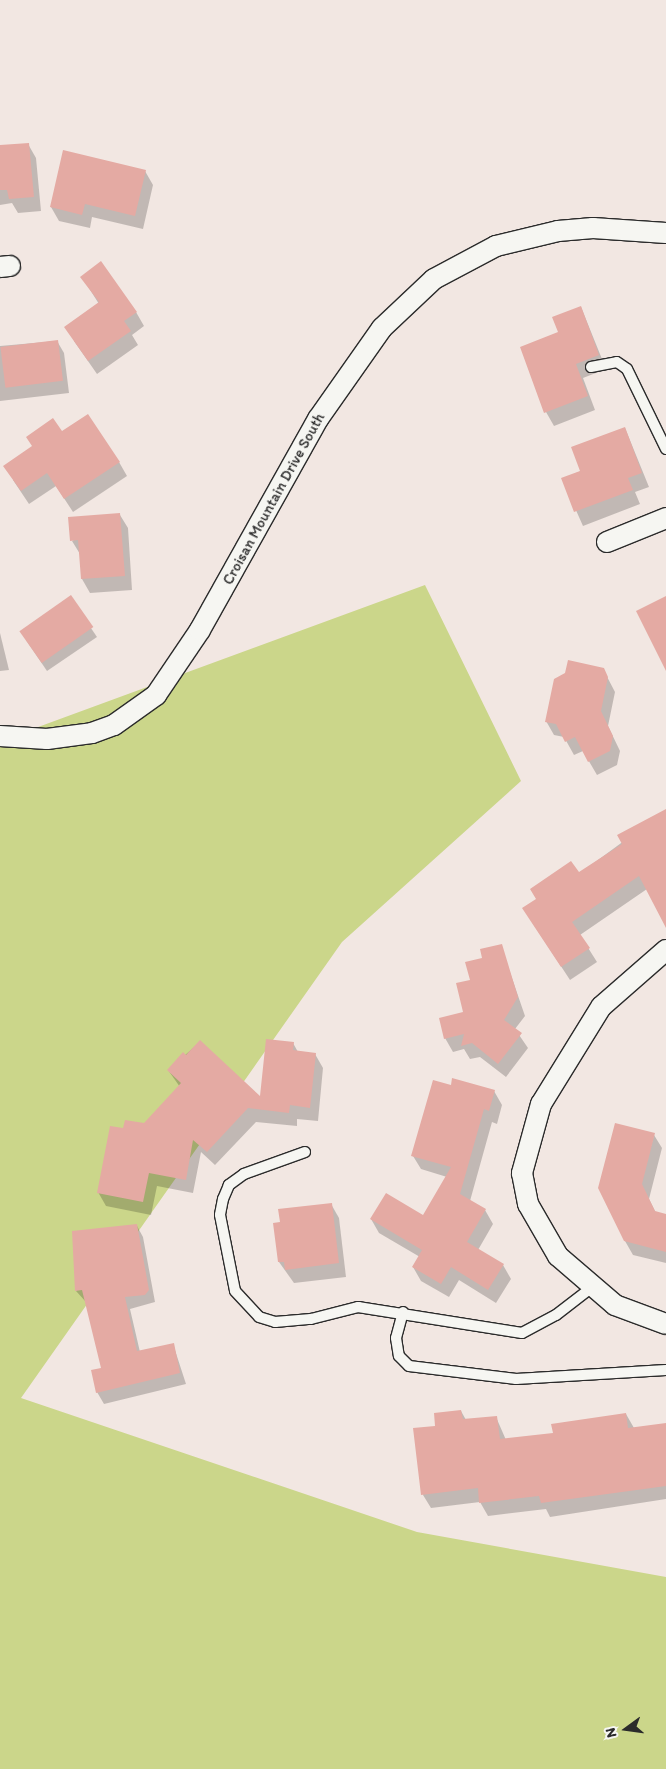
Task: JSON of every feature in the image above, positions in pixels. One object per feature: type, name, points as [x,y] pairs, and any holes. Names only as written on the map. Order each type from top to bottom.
[{"type":"street","name":"Croisan Mountain Drive South","points":[[0,736],[47,739],[92,733],[114,725],[156,695],[200,630],[328,404],[382,328],[434,279],[496,246],[558,231],[603,228],[666,233]]},
{"type":"street","points":[[607,542],[666,518]]},
{"type":"street","points":[[666,950],[601,1007],[541,1104],[528,1140],[522,1173],[528,1204],[558,1256],[591,1288],[615,1305],[666,1324]]},
{"type":"lane","points":[[591,367],[617,362],[627,369],[666,449]]},
{"type":"lane","points":[[305,1152],[244,1174],[229,1185],[220,1215],[236,1291],[259,1317],[275,1322],[311,1319],[358,1307],[403,1312],[522,1333],[556,1315],[591,1288]]},
{"type":"lane","points":[[403,1312],[396,1338],[399,1356],[409,1366],[516,1379],[666,1370]]},
{"type":"green space","points":[[425,585],[521,781],[342,942],[21,1398],[417,1532],[666,1577],[666,1769],[0,1769],[0,741]]},
{"type":"building","points":[[29,143],[34,197],[9,199],[7,190],[0,190],[0,145]]},
{"type":"building","points":[[63,150],[146,170],[135,216],[85,204],[82,215],[50,207]]},
{"type":"building","points":[[101,261],[137,312],[124,321],[131,331],[88,361],[64,327],[99,302],[80,277]]},
{"type":"building","points":[[581,306],[599,355],[576,364],[588,396],[544,413],[520,347],[558,332],[552,317]]},
{"type":"building","points":[[58,340],[63,381],[5,388],[0,347]]},
{"type":"building","points":[[88,414],[120,462],[64,499],[47,473],[21,491],[3,466],[32,446],[26,437],[53,418],[62,431]]},
{"type":"building","points":[[625,427],[642,473],[628,478],[633,490],[574,512],[561,478],[580,471],[571,447]]},
{"type":"building","points":[[120,513],[125,576],[81,579],[78,540],[70,541],[68,517]]},
{"type":"building","points":[[71,595],[93,627],[42,663],[19,631]]},
{"type":"building","points":[[666,596],[666,671],[636,611]]},
{"type":"building","points":[[568,660],[604,668],[608,677],[601,711],[613,736],[610,751],[588,762],[575,737],[565,742],[556,724],[545,722],[554,679],[565,673]]},
{"type":"building","points":[[666,809],[666,928],[639,876],[572,922],[590,948],[561,967],[522,908],[536,899],[530,889],[571,861],[579,872],[622,844],[617,835]]},
{"type":"building","points":[[502,944],[518,997],[504,1020],[522,1033],[498,1064],[472,1043],[461,1046],[464,1034],[444,1039],[439,1018],[463,1012],[456,983],[470,980],[465,962],[482,958],[480,949]]},
{"type":"building","points":[[266,1039],[294,1042],[293,1050],[316,1053],[310,1108],[290,1105],[289,1113],[248,1108],[207,1152],[193,1140],[186,1180],[149,1173],[143,1202],[97,1193],[110,1126],[123,1128],[125,1120],[144,1123],[181,1083],[167,1070],[183,1052],[186,1055],[200,1040],[260,1096]]},
{"type":"building","points":[[452,1078],[495,1090],[489,1111],[484,1109],[460,1194],[486,1209],[467,1242],[504,1264],[488,1290],[451,1267],[441,1284],[412,1267],[422,1250],[370,1219],[386,1193],[423,1215],[451,1167],[411,1156],[433,1080],[451,1085]]},
{"type":"building","points":[[615,1123],[655,1133],[642,1184],[655,1211],[666,1214],[666,1252],[624,1241],[598,1188]]},
{"type":"building","points":[[332,1203],[339,1263],[285,1270],[284,1262],[278,1262],[273,1223],[280,1222],[278,1209]]},
{"type":"building","points":[[137,1224],[149,1290],[145,1295],[125,1297],[137,1351],[174,1343],[180,1373],[96,1393],[91,1370],[101,1368],[82,1290],[75,1291],[72,1231]]},
{"type":"building","points":[[461,1410],[463,1419],[497,1416],[500,1439],[553,1433],[551,1424],[626,1413],[628,1428],[666,1423],[666,1486],[541,1503],[539,1496],[479,1503],[478,1488],[421,1495],[413,1428],[435,1426],[434,1413]]}]
